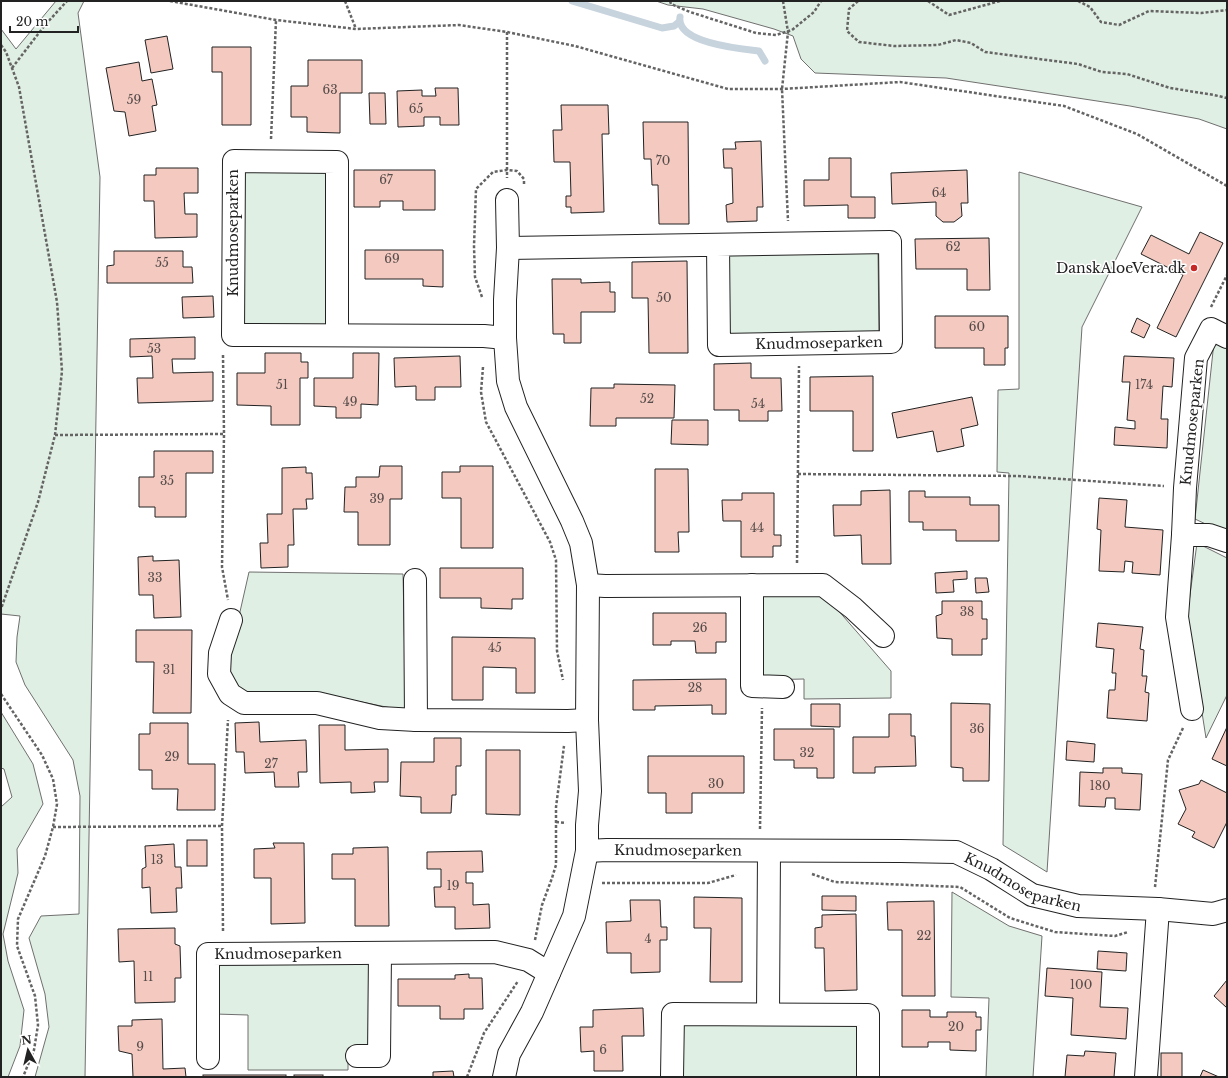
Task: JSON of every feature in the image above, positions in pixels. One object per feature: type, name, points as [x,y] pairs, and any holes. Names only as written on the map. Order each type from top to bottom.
[{"type":"street","name":"Knudmoseparken","points":[[233,335],[234,161],[337,162],[336,335]]},
{"type":"street","points":[[504,1077],[509,1054],[532,1012],[574,916],[587,851],[587,825],[590,791],[577,721],[588,585],[581,543],[572,521],[516,406],[508,381],[505,300],[508,248],[507,200]]},
{"type":"street","name":"Knudmoseparken","points":[[508,248],[890,242],[891,342],[719,345],[718,245]]},
{"type":"street","name":"Knudmoseparken","points":[[1192,709],[1177,617],[1185,488],[1196,358],[1219,333]]},
{"type":"street","points":[[233,335],[484,336],[506,338]]},
{"type":"street","points":[[1183,535],[1209,535],[1227,541]]},
{"type":"street","points":[[415,580],[416,720]]},
{"type":"street","points":[[588,585],[823,585],[853,608],[883,636]]},
{"type":"street","points":[[752,585],[752,686],[773,686]]},
{"type":"street","points":[[231,620],[220,653],[219,674],[230,694],[244,703],[316,703],[380,718],[416,720],[577,721]]},
{"type":"street","name":"Knudmoseparken","points":[[587,851],[607,850],[766,857],[901,851],[956,852],[991,869],[1032,895],[1078,906],[1158,909],[1213,914],[1227,910]]},
{"type":"street","points":[[766,857],[768,1014]]},
{"type":"street","points":[[1146,1077],[1155,933],[1158,909]]},
{"type":"street","name":"Knudmoseparken","points":[[208,1058],[208,954],[495,952],[528,960],[549,973]]},
{"type":"street","points":[[357,1056],[379,1056],[380,953]]},
{"type":"street","points":[[672,1077],[672,1014],[768,1014],[868,1015],[868,1077]]},
{"type":"path","points":[[12,68],[45,25],[67,1]]},
{"type":"path","points":[[170,1],[276,20],[356,29],[459,25],[507,32],[575,46],[728,89],[782,89],[900,82],[1064,106],[1137,134],[1227,186]]},
{"type":"path","points":[[345,1],[356,29]]},
{"type":"path","points":[[670,1],[671,4],[690,12],[756,33],[776,35],[792,30],[814,12],[821,1]]},
{"type":"path","points":[[783,1],[788,32],[782,89],[789,244]]},
{"type":"path","points":[[858,1],[849,9],[847,31],[859,42],[894,46],[938,44],[956,40],[971,43],[985,52],[1078,64],[1102,72],[1127,74],[1170,88],[1227,98]]},
{"type":"path","points":[[928,1],[950,16],[1000,1]]},
{"type":"path","points":[[1078,1],[1090,7],[1101,22],[1119,25],[1149,11],[1201,13],[1227,10]]},
{"type":"path","points":[[270,161],[276,20]]},
{"type":"path","points":[[507,32],[507,200]]},
{"type":"path","points":[[1,45],[6,52],[19,87],[57,302],[62,371],[55,435],[38,502],[1,609]]},
{"type":"path","points":[[484,302],[475,278],[474,246],[476,189],[493,172],[507,170]]},
{"type":"path","points":[[1219,333],[1210,309],[1227,275]]},
{"type":"path","points":[[231,620],[222,567],[224,434],[222,347],[233,335]]},
{"type":"path","points":[[484,336],[481,392],[486,422],[550,542],[556,560],[557,651],[565,685]]},
{"type":"path","points":[[797,586],[799,344]]},
{"type":"path","points":[[55,435],[224,434]]},
{"type":"path","points":[[798,474],[1018,476],[1185,488]]},
{"type":"path","points":[[552,878],[580,884],[708,883],[747,871],[766,857],[760,829],[773,686]]},
{"type":"path","points":[[1,694],[42,755],[53,779],[57,804],[45,856],[18,919],[16,946],[35,996],[38,1025],[34,1050],[23,1077]]},
{"type":"path","points":[[224,954],[222,826],[230,694]]},
{"type":"path","points":[[1158,909],[1154,889],[1168,760],[1192,709]]},
{"type":"path","points":[[467,1077],[484,1033],[514,988],[532,950],[542,905],[556,865],[556,807],[577,721]]},
{"type":"path","points":[[53,826],[222,826]]},
{"type":"path","points":[[807,872],[835,882],[960,887],[1010,918],[1055,932],[1116,936],[1130,931],[1155,933]]},
{"type":"green space","points":[[56,1],[84,1],[78,13],[100,177],[85,1077],[35,1077],[49,1027],[45,994],[29,938],[41,916],[79,914],[80,796],[73,760],[25,685],[16,662],[20,616],[1,614],[1,29],[16,49]]},
{"type":"green space","points":[[656,1],[1227,1],[1227,129],[1199,119],[1130,106],[946,78],[815,73],[801,59],[793,36],[774,29],[703,9],[668,5]]},
{"type":"green space","points":[[243,171],[326,172],[326,327],[241,327]]},
{"type":"green space","points":[[1019,172],[1142,207],[1082,327],[1047,872],[1003,845],[1009,473],[997,472],[998,390],[1019,389]]},
{"type":"green space","points":[[878,251],[879,335],[726,337],[725,253]]},
{"type":"green space","points":[[1214,342],[1227,348],[1227,534],[1195,519]]},
{"type":"green space","points":[[1197,543],[1227,558],[1227,695],[1206,738],[1187,617]]},
{"type":"green space","points":[[249,572],[403,574],[406,711],[317,693],[252,695],[241,689],[233,680],[228,669]]},
{"type":"green space","points":[[823,593],[891,671],[891,698],[804,699],[804,679],[759,680],[759,594]]},
{"type":"green space","points":[[1,712],[33,764],[43,804],[17,849],[18,873],[3,934],[8,961],[24,1010],[20,1046],[8,1077],[1,1077],[1,807],[12,797],[4,769],[1,768]]},
{"type":"green space","points":[[952,892],[1009,926],[1042,936],[1033,1077],[986,1077],[989,998],[951,997]]},
{"type":"green space","points":[[215,960],[371,960],[370,1048],[348,1048],[348,1070],[248,1070],[248,1015],[215,1014]]},
{"type":"green space","points":[[680,1021],[860,1021],[861,1077],[680,1077]]},
{"type":"building","points":[[167,36],[173,69],[151,73],[145,40]]},
{"type":"building","points":[[212,47],[251,47],[251,125],[222,125],[222,72],[212,72]]},
{"type":"building","points":[[308,60],[362,60],[362,93],[340,93],[340,133],[307,132],[307,117],[291,117],[291,86],[308,86]]},
{"type":"building","points":[[139,62],[142,81],[152,79],[157,105],[152,106],[156,131],[129,136],[125,112],[114,111],[106,68]]},
{"type":"building","points":[[435,88],[458,88],[459,125],[440,125],[440,117],[424,117],[424,126],[398,127],[397,91],[422,90],[422,96],[436,96]]},
{"type":"building","points":[[369,93],[385,93],[386,124],[370,124]]},
{"type":"building","points":[[561,105],[608,105],[609,134],[602,134],[604,212],[571,213],[571,207],[566,207],[566,196],[571,196],[570,162],[554,162],[553,130],[562,130]]},
{"type":"building","points":[[643,122],[688,122],[689,224],[659,224],[658,185],[652,185],[651,159],[644,159]]},
{"type":"building","points":[[761,141],[763,207],[757,207],[757,221],[727,222],[726,205],[733,203],[732,168],[724,168],[723,149],[736,149],[735,142]]},
{"type":"building","points":[[829,158],[851,158],[851,197],[875,197],[875,218],[848,218],[848,205],[804,206],[804,180],[829,180]]},
{"type":"building","points":[[156,168],[198,168],[198,193],[184,193],[185,214],[197,214],[197,237],[155,238],[154,201],[144,201],[144,175],[156,175]]},
{"type":"building","points":[[354,170],[435,170],[435,210],[403,210],[403,201],[380,201],[380,207],[354,207]]},
{"type":"building","points":[[967,170],[968,203],[961,203],[962,216],[954,222],[943,222],[936,216],[936,202],[892,204],[891,173]]},
{"type":"building","points":[[1200,232],[1223,243],[1176,337],[1157,328],[1183,275],[1141,254],[1151,235],[1189,254]]},
{"type":"building","points":[[989,238],[990,290],[967,290],[967,269],[916,269],[915,239]]},
{"type":"building","points":[[365,250],[443,250],[443,287],[423,286],[423,279],[365,279]]},
{"type":"building","points":[[114,251],[183,251],[183,267],[192,267],[193,283],[107,283],[107,266],[114,265]]},
{"type":"building","points":[[687,261],[688,353],[649,353],[648,298],[632,298],[632,262]]},
{"type":"building","points":[[552,279],[581,279],[581,283],[610,282],[610,292],[615,292],[615,312],[581,312],[581,343],[564,343],[564,334],[553,334]]},
{"type":"building","points":[[213,296],[214,317],[183,318],[182,297]]},
{"type":"building","points":[[935,316],[1008,316],[1008,348],[1005,348],[1005,365],[984,365],[984,348],[935,348]]},
{"type":"building","points":[[1137,318],[1150,325],[1144,338],[1131,332]]},
{"type":"building","points":[[195,337],[195,359],[172,359],[173,373],[213,372],[213,401],[138,403],[137,378],[153,378],[152,356],[130,357],[130,339]]},
{"type":"building","points":[[265,353],[301,353],[301,362],[308,362],[308,378],[300,378],[300,425],[271,425],[271,406],[237,405],[237,373],[265,373]]},
{"type":"building","points":[[353,353],[379,353],[378,405],[361,404],[361,418],[336,418],[336,407],[314,406],[314,378],[353,378]]},
{"type":"building","points":[[460,356],[461,387],[435,387],[435,400],[416,400],[416,386],[395,387],[394,358]]},
{"type":"building","points":[[1124,356],[1174,358],[1172,387],[1163,386],[1161,419],[1168,419],[1167,448],[1114,445],[1115,427],[1135,429],[1135,421],[1127,420],[1130,382],[1122,382]]},
{"type":"building","points":[[751,363],[751,378],[781,378],[782,411],[768,411],[768,421],[739,421],[739,410],[714,410],[714,364]]},
{"type":"building","points":[[873,376],[873,451],[853,451],[853,411],[810,411],[810,377]]},
{"type":"building","points":[[614,384],[675,385],[674,418],[616,418],[616,426],[590,426],[591,388],[614,388]]},
{"type":"building","points":[[972,397],[978,425],[961,429],[964,446],[937,452],[933,431],[897,438],[892,413]]},
{"type":"building","points":[[672,420],[708,420],[708,445],[671,444]]},
{"type":"building","points":[[154,451],[213,451],[213,473],[186,473],[186,517],[155,517],[155,507],[139,507],[139,477],[154,477]]},
{"type":"building","points":[[380,466],[402,466],[402,499],[390,499],[390,545],[358,545],[358,512],[344,512],[345,487],[356,487],[356,477],[379,477]]},
{"type":"building","points":[[460,466],[493,466],[493,548],[461,548],[461,498],[442,498],[442,472],[460,472]]},
{"type":"building","points":[[306,467],[306,473],[312,473],[313,499],[306,499],[307,509],[293,509],[294,545],[288,545],[288,567],[261,568],[260,543],[268,543],[267,514],[282,514],[282,468]]},
{"type":"building","points":[[655,469],[688,469],[689,532],[678,532],[679,552],[655,552]]},
{"type":"building","points":[[890,490],[891,564],[862,564],[861,535],[834,536],[833,505],[861,505],[861,491]]},
{"type":"building","points":[[909,491],[925,491],[925,497],[970,497],[970,505],[999,505],[999,541],[956,541],[956,530],[923,530],[923,522],[909,522]]},
{"type":"building","points":[[742,493],[774,493],[774,535],[781,535],[781,546],[773,546],[773,557],[741,557],[741,521],[723,521],[722,500],[742,500]]},
{"type":"building","points":[[1099,498],[1127,500],[1125,527],[1163,530],[1160,575],[1132,573],[1133,562],[1125,561],[1124,572],[1099,571],[1101,530],[1097,529]]},
{"type":"building","points":[[153,556],[153,561],[179,560],[181,617],[154,618],[153,595],[139,595],[138,557]]},
{"type":"building","points":[[440,568],[523,568],[523,599],[512,599],[512,609],[481,608],[481,598],[440,598]]},
{"type":"building","points":[[967,571],[967,579],[953,580],[954,592],[936,593],[935,573]]},
{"type":"building","points":[[975,578],[987,578],[989,592],[976,593]]},
{"type":"building","points":[[942,601],[982,601],[982,619],[987,619],[987,639],[982,639],[982,655],[952,655],[952,639],[937,638],[936,616],[942,614]]},
{"type":"building","points":[[653,613],[726,613],[726,642],[716,642],[716,653],[696,653],[695,641],[671,641],[671,645],[653,645]]},
{"type":"building","points":[[1098,623],[1143,627],[1140,649],[1144,650],[1142,676],[1147,676],[1145,692],[1149,693],[1147,721],[1107,718],[1109,690],[1115,690],[1116,673],[1112,673],[1114,649],[1096,647]]},
{"type":"building","points":[[136,630],[192,630],[191,713],[153,713],[154,662],[136,662]]},
{"type":"building","points":[[452,637],[535,638],[535,693],[516,693],[516,668],[483,667],[483,700],[452,700]]},
{"type":"building","points":[[726,679],[726,714],[712,714],[712,705],[655,706],[655,710],[633,710],[633,680]]},
{"type":"building","points":[[951,703],[990,704],[989,781],[963,781],[963,768],[951,767]]},
{"type":"building","points":[[811,704],[840,704],[840,727],[811,726]]},
{"type":"building","points":[[889,714],[911,714],[911,736],[915,736],[916,766],[875,767],[875,773],[853,773],[853,737],[889,737]]},
{"type":"building","points":[[259,722],[260,742],[306,740],[307,772],[298,772],[299,787],[275,787],[274,772],[245,773],[244,752],[236,752],[235,723]]},
{"type":"building","points":[[150,723],[188,723],[188,764],[215,764],[215,810],[177,810],[178,789],[152,789],[152,770],[139,770],[139,734],[150,734]]},
{"type":"building","points":[[319,725],[345,725],[345,750],[388,749],[388,782],[374,782],[375,792],[351,793],[351,782],[320,783]]},
{"type":"building","points":[[1227,727],[1227,766],[1212,759]]},
{"type":"building","points":[[774,729],[834,729],[834,778],[817,778],[817,768],[794,768],[794,760],[774,760]]},
{"type":"building","points":[[434,738],[461,738],[461,766],[456,766],[456,795],[452,795],[451,813],[421,813],[421,797],[400,796],[401,762],[434,762]]},
{"type":"building","points":[[1067,741],[1095,744],[1094,762],[1066,760]]},
{"type":"building","points":[[486,750],[520,750],[520,815],[486,814]]},
{"type":"building","points":[[648,756],[744,756],[744,793],[692,793],[692,813],[666,813],[666,793],[648,793]]},
{"type":"building","points":[[1103,768],[1122,768],[1122,773],[1142,774],[1140,810],[1115,809],[1115,798],[1106,798],[1105,807],[1079,806],[1080,772],[1103,773]]},
{"type":"building","points":[[1201,780],[1227,793],[1227,822],[1214,848],[1192,837],[1195,832],[1178,824],[1186,809],[1179,790],[1199,784]]},
{"type":"building","points":[[187,840],[207,840],[207,866],[187,866]]},
{"type":"building","points":[[273,843],[304,843],[305,923],[271,924],[271,878],[254,878],[254,849],[275,848]]},
{"type":"building","points":[[174,844],[175,867],[181,867],[182,888],[176,888],[177,912],[151,913],[150,887],[142,888],[142,869],[146,867],[145,846]]},
{"type":"building","points":[[388,847],[389,926],[355,926],[355,879],[332,879],[332,854],[353,854],[353,848]]},
{"type":"building","points":[[482,851],[483,872],[466,872],[466,883],[473,883],[473,905],[489,904],[490,928],[455,929],[455,907],[435,907],[434,887],[441,887],[441,869],[427,869],[427,852]]},
{"type":"building","points":[[822,896],[856,896],[856,911],[822,910]]},
{"type":"building","points":[[694,897],[742,898],[742,982],[710,982],[711,928],[694,928]]},
{"type":"building","points":[[630,900],[660,900],[661,927],[667,927],[667,940],[660,940],[660,972],[631,973],[631,953],[607,953],[606,922],[631,921]]},
{"type":"building","points":[[934,901],[935,996],[902,996],[902,930],[888,930],[887,902]]},
{"type":"building","points":[[856,914],[857,990],[825,991],[824,948],[815,948],[815,928],[822,927],[822,915]]},
{"type":"building","points":[[175,928],[175,944],[180,946],[181,978],[175,978],[175,1002],[135,1003],[134,961],[119,962],[118,929]]},
{"type":"building","points":[[1098,951],[1127,953],[1126,971],[1097,969]]},
{"type":"building","points":[[1047,968],[1102,972],[1100,1007],[1128,1008],[1126,1039],[1071,1035],[1073,998],[1045,996]]},
{"type":"building","points":[[469,974],[469,978],[482,978],[483,1009],[464,1009],[464,1019],[440,1019],[440,1006],[398,1006],[398,979],[455,979],[455,975]]},
{"type":"building","points":[[1227,980],[1227,1008],[1214,996]]},
{"type":"building","points":[[643,1008],[644,1036],[622,1036],[623,1071],[594,1071],[594,1051],[581,1052],[580,1027],[593,1027],[593,1010]]},
{"type":"building","points":[[902,1010],[930,1010],[930,1017],[947,1017],[947,1012],[976,1012],[976,1017],[981,1017],[981,1030],[976,1030],[976,1051],[950,1050],[950,1042],[928,1042],[928,1047],[902,1047]]},
{"type":"building","points":[[162,1019],[163,1069],[185,1068],[186,1077],[133,1077],[132,1054],[119,1051],[118,1026],[132,1026],[132,1020]]},
{"type":"building","points":[[1085,1051],[1116,1053],[1114,1077],[1065,1077],[1067,1055],[1084,1056]]},
{"type":"building","points":[[1161,1053],[1182,1053],[1182,1077],[1161,1077]]},
{"type":"building","points":[[1203,1070],[1219,1077],[1200,1077]]},
{"type":"building","points":[[453,1071],[454,1077],[433,1077],[433,1072]]},
{"type":"building","points":[[203,1075],[286,1075],[286,1077],[203,1077]]},
{"type":"building","points":[[294,1075],[323,1075],[323,1077],[294,1077]]},
{"type":"waterway","points":[[572,1],[662,28],[674,26],[679,22]]},
{"type":"waterway","points":[[680,17],[682,26],[688,33],[698,39],[725,46],[759,51],[765,61]]},
{"type":"place","name":"DanskAloeVera.dk","points":[[1194,268]]}]
